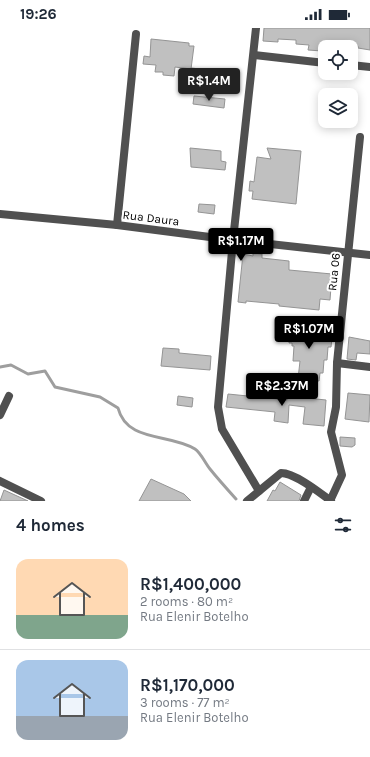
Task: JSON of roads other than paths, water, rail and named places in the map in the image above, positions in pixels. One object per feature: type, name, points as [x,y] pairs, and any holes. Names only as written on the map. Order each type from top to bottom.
[{"type":"street","points":[[256,28],[233,240],[218,407],[222,429],[259,491]]},
{"type":"street","points":[[117,225],[136,34]]},
{"type":"street","points":[[254,55],[318,62]]},
{"type":"street","points":[[358,66],[370,67]]},
{"type":"street","name":"Rua 06","points":[[330,501],[342,475],[332,432],[336,407],[337,363],[360,137]]},
{"type":"street","name":"Rua Daura","points":[[0,214],[117,225],[233,240],[370,255]]},
{"type":"street","points":[[337,363],[370,366]]},
{"type":"street","points":[[0,415],[9,396]]},
{"type":"street","points":[[247,501],[281,472],[311,487],[330,501]]},
{"type":"street","points":[[0,481],[42,501]]},
{"type":"street","points":[[304,501],[311,487]]},
{"type":"waterway","points":[[0,367],[11,365],[28,374],[45,371],[55,387],[100,397],[118,408],[123,419],[130,427],[150,436],[185,444],[195,449],[208,467],[236,499]]}]
